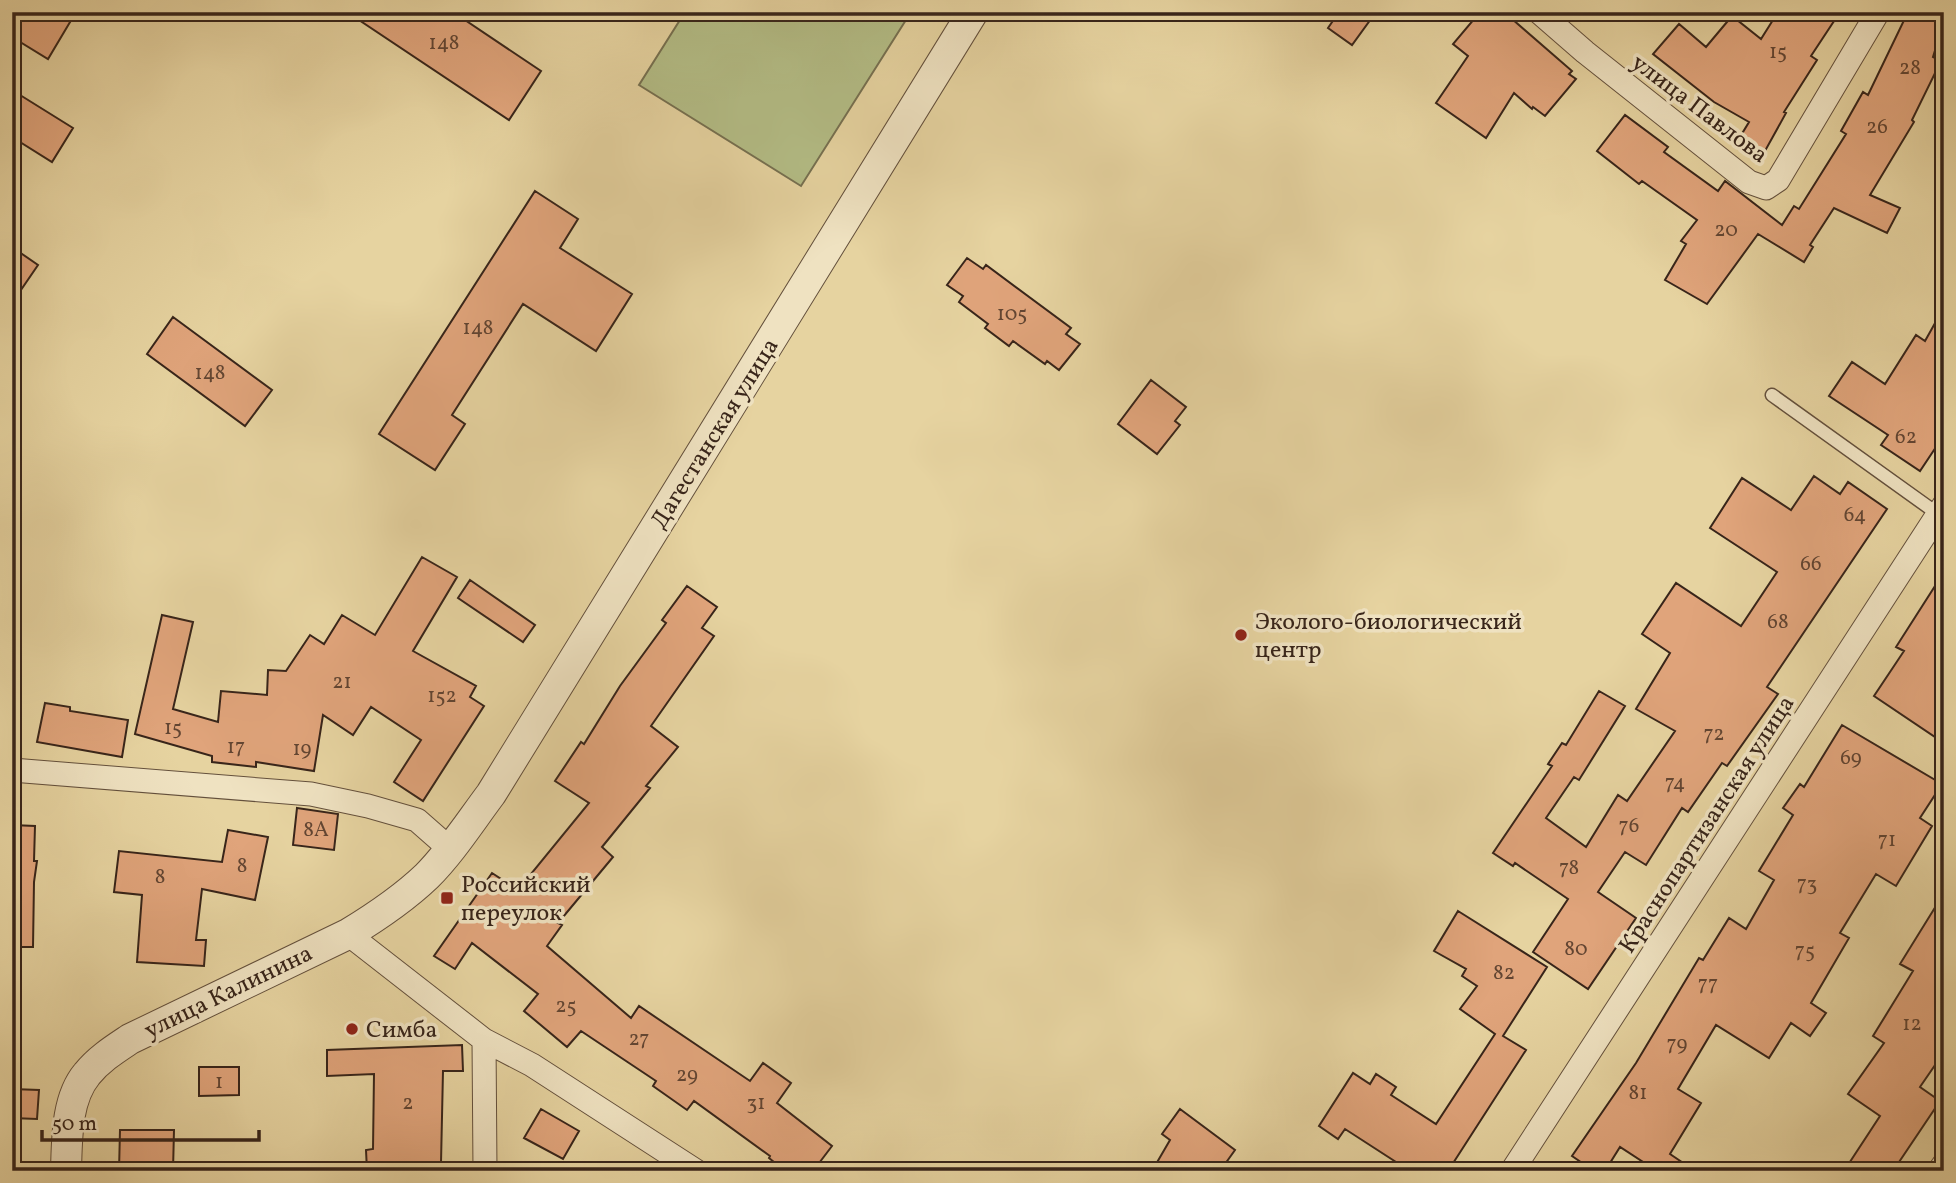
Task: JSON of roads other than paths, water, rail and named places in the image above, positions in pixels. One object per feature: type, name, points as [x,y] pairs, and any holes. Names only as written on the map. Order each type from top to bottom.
[{"type":"street","name":"Дагестанская улица","points":[[450,849],[491,794],[973,12]]},
{"type":"street","name":"улица Павлова","points":[[1539,12],[1585,52],[1749,182],[1766,188],[1778,180],[1878,12]]},
{"type":"street","name":"Краснопартизанская улица","points":[[1512,1171],[1941,510]]},
{"type":"street","points":[[12,769],[311,794],[417,820],[450,849]]},
{"type":"street","name":"улица Калинина","points":[[66,1171],[68,1129],[74,1099],[85,1076],[104,1056],[130,1039],[377,917],[427,876],[450,849]]},
{"type":"street","points":[[348,933],[484,1040],[532,1065],[696,1171]]},
{"type":"street","points":[[484,1040],[485,1171]]},
{"type":"street","points":[[1939,1171],[1944,1164]]},
{"type":"lane","points":[[1772,395],[1941,510]]},
{"type":"place","name":"Эколого-биологический центр","points":[[1241,635]]},
{"type":"place","name":"Российский переулок","points":[[447,898]]},
{"type":"place","name":"Симба","points":[[352,1029]]}]
